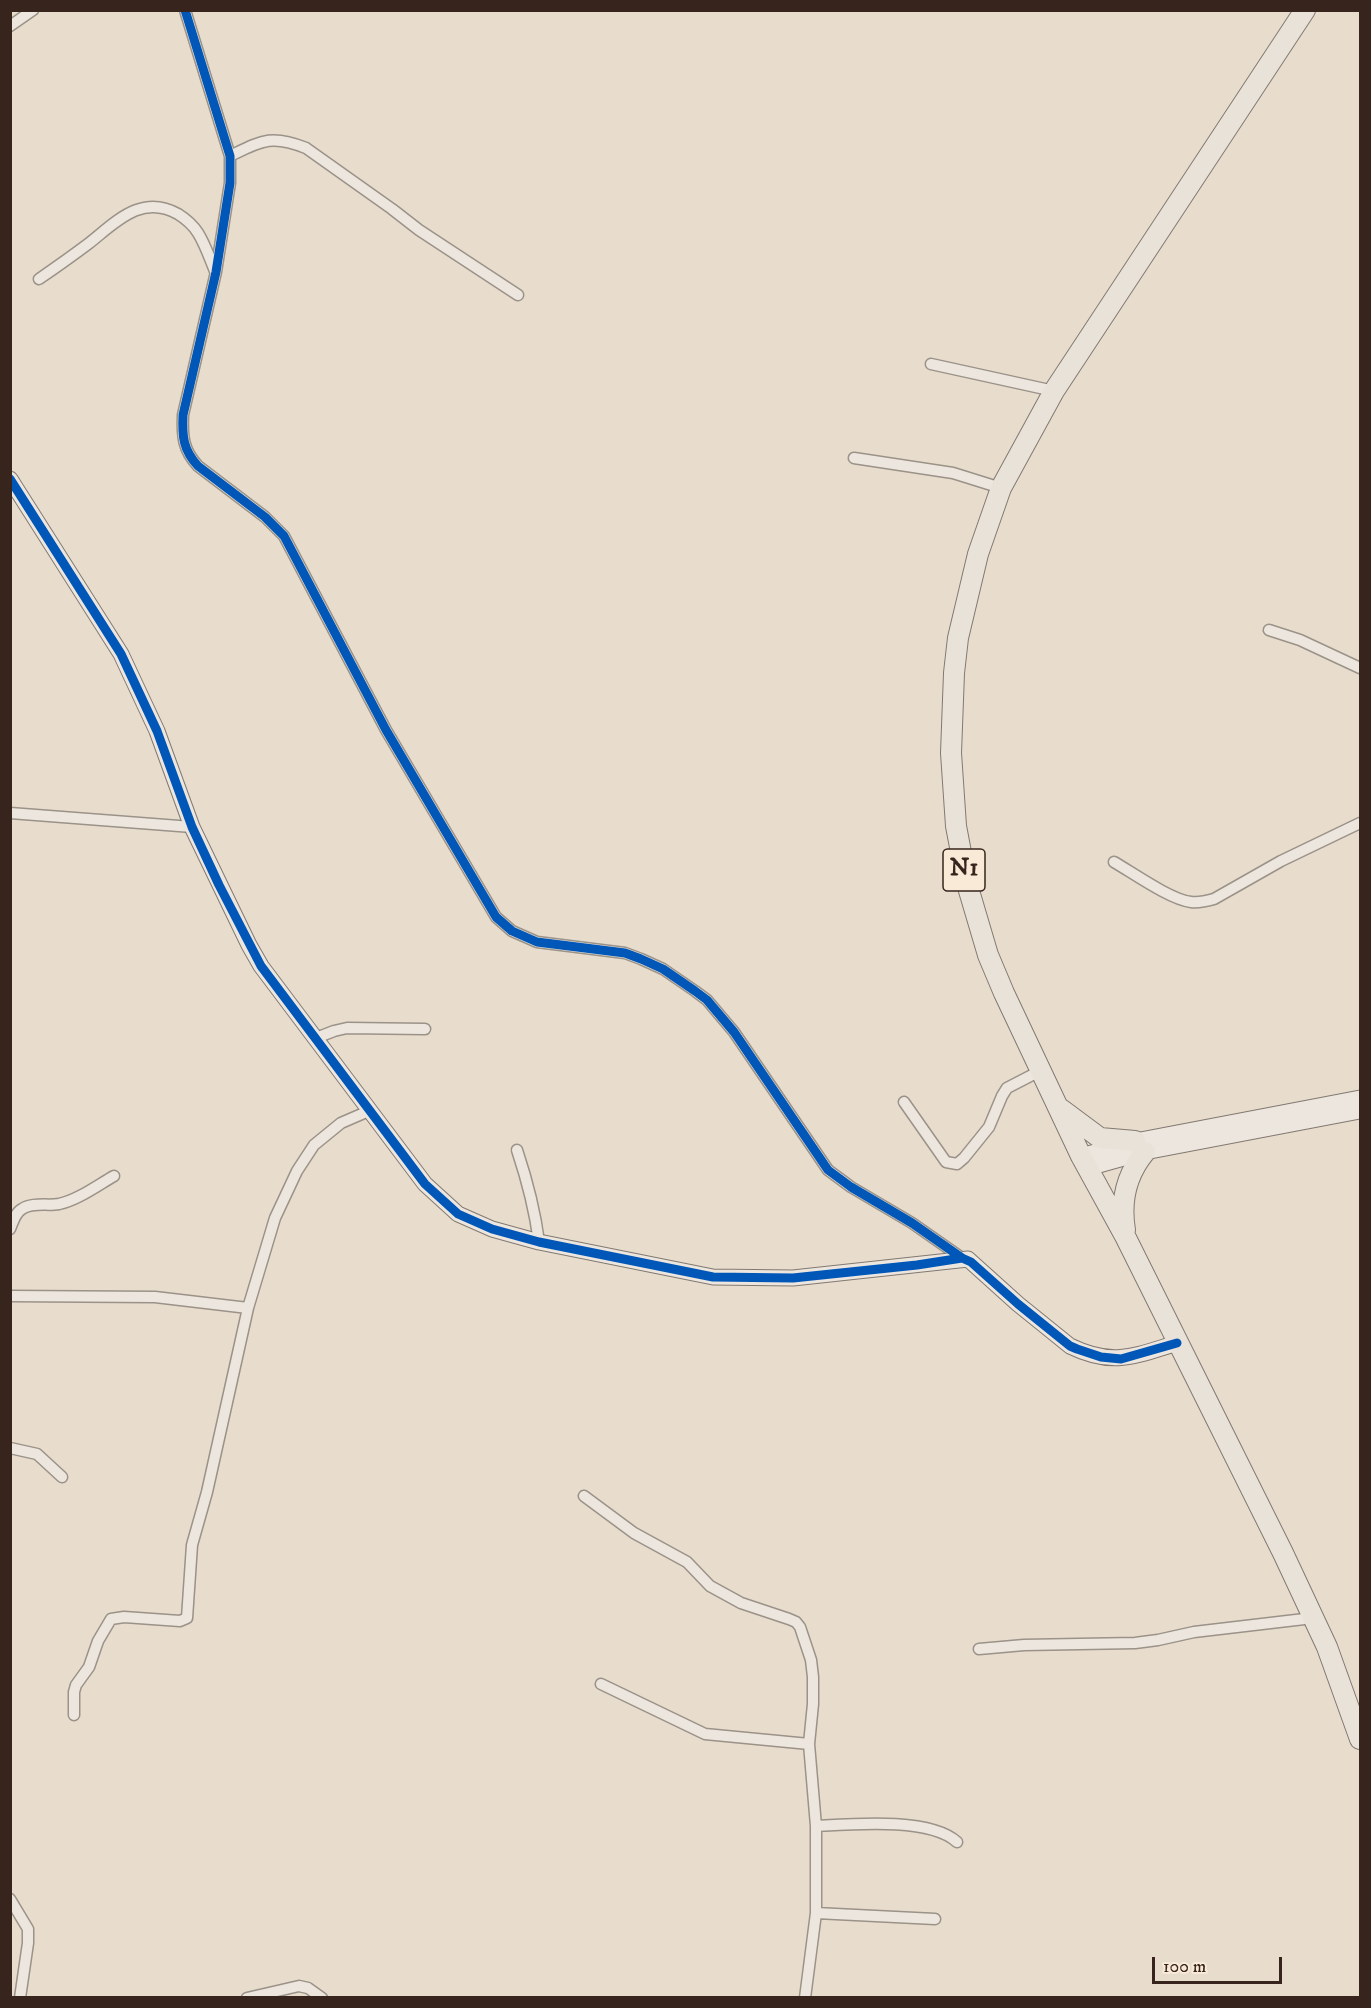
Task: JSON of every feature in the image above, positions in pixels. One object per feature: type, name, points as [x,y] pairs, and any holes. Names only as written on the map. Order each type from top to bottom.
[{"type":"highway","name":"N1","points":[[1305,10],[1054,391],[1001,488],[978,554],[958,638],[954,673],[951,753],[956,826],[967,884],[988,954],[1040,1071],[1283,1553],[1327,1647],[1360,1739]]},
{"type":"highway","points":[[1059,1108],[1100,1138],[1140,1147],[1124,1197],[1122,1214],[1126,1238]]},
{"type":"street","points":[[10,26],[33,10]]},
{"type":"street","points":[[184,10],[230,156],[230,183],[216,272],[183,415],[182,435],[185,448],[189,457],[198,466],[265,517],[284,536],[386,730],[496,917],[512,931],[537,942],[625,953],[642,959],[663,969],[701,995],[734,1032],[828,1170],[851,1187],[912,1223],[971,1262],[1070,1346],[1101,1357],[1121,1359],[1178,1343]]},
{"type":"street","points":[[230,156],[263,141],[276,139],[306,148],[392,208],[419,230],[518,295]]},
{"type":"street","points":[[39,279],[116,221],[137,210],[154,206],[170,210],[186,219],[198,233],[216,272]]},
{"type":"street","points":[[931,364],[1054,391]]},
{"type":"street","points":[[854,458],[953,473],[1001,488]]},
{"type":"street","points":[[10,479],[121,654],[157,731],[192,827],[261,966],[425,1184],[458,1214],[492,1229],[539,1242],[697,1274],[748,1278],[805,1277],[962,1258]]},
{"type":"street","points":[[1269,630],[1299,640],[1360,668]]},
{"type":"street","points":[[10,813],[192,827]]},
{"type":"street","points":[[1114,862],[1177,898],[1190,902],[1203,902],[1214,899],[1281,861],[1360,822]]},
{"type":"street","points":[[316,1038],[346,1028],[425,1029]]},
{"type":"street","points":[[904,1102],[946,1162],[957,1164],[989,1127],[1007,1088],[1040,1071]]},
{"type":"street","points":[[1085,1162],[1140,1147],[1360,1098]]},
{"type":"street","points":[[74,1714],[76,1685],[89,1667],[98,1641],[111,1619],[124,1617],[180,1621],[187,1618],[192,1545],[207,1492],[248,1308],[275,1218],[297,1171],[314,1145],[332,1129],[371,1110]]},
{"type":"street","points":[[1140,1147],[1360,1112]]},
{"type":"street","points":[[517,1150],[536,1218],[539,1242]]},
{"type":"street","points":[[10,1229],[16,1214],[21,1209],[60,1204],[114,1176]]},
{"type":"street","points":[[10,1296],[154,1297],[248,1308]]},
{"type":"street","points":[[10,1448],[37,1454],[62,1477]]},
{"type":"street","points":[[584,1496],[642,1538],[687,1562],[710,1586],[741,1603],[796,1622],[806,1643],[813,1677],[809,1744],[816,1826],[816,1913],[805,1998]]},
{"type":"street","points":[[979,1649],[1024,1645],[1135,1643],[1194,1632],[1313,1618]]},
{"type":"street","points":[[601,1684],[705,1734],[809,1744]]},
{"type":"street","points":[[816,1826],[886,1823],[949,1834],[957,1842]]},
{"type":"street","points":[[10,1899],[28,1929],[20,1998]]},
{"type":"street","points":[[816,1913],[935,1919]]},
{"type":"street","points":[[247,1998],[299,1986],[308,1988],[322,1998]]},
{"type":"cycle path","points":[[185,10],[230,156],[230,183],[216,272],[183,415],[183,436],[186,448],[198,466],[265,517],[284,536],[386,730],[496,917],[512,931],[537,942],[625,953],[663,969],[695,991],[707,1000],[734,1032],[828,1170],[851,1187],[912,1223],[971,1262],[1070,1346],[1101,1357],[1121,1359],[1177,1343]]},
{"type":"cycle path","points":[[10,479],[121,654],[157,731],[192,827],[261,966],[425,1184],[458,1214],[492,1229],[539,1242],[713,1277],[793,1278],[962,1258]]}]
